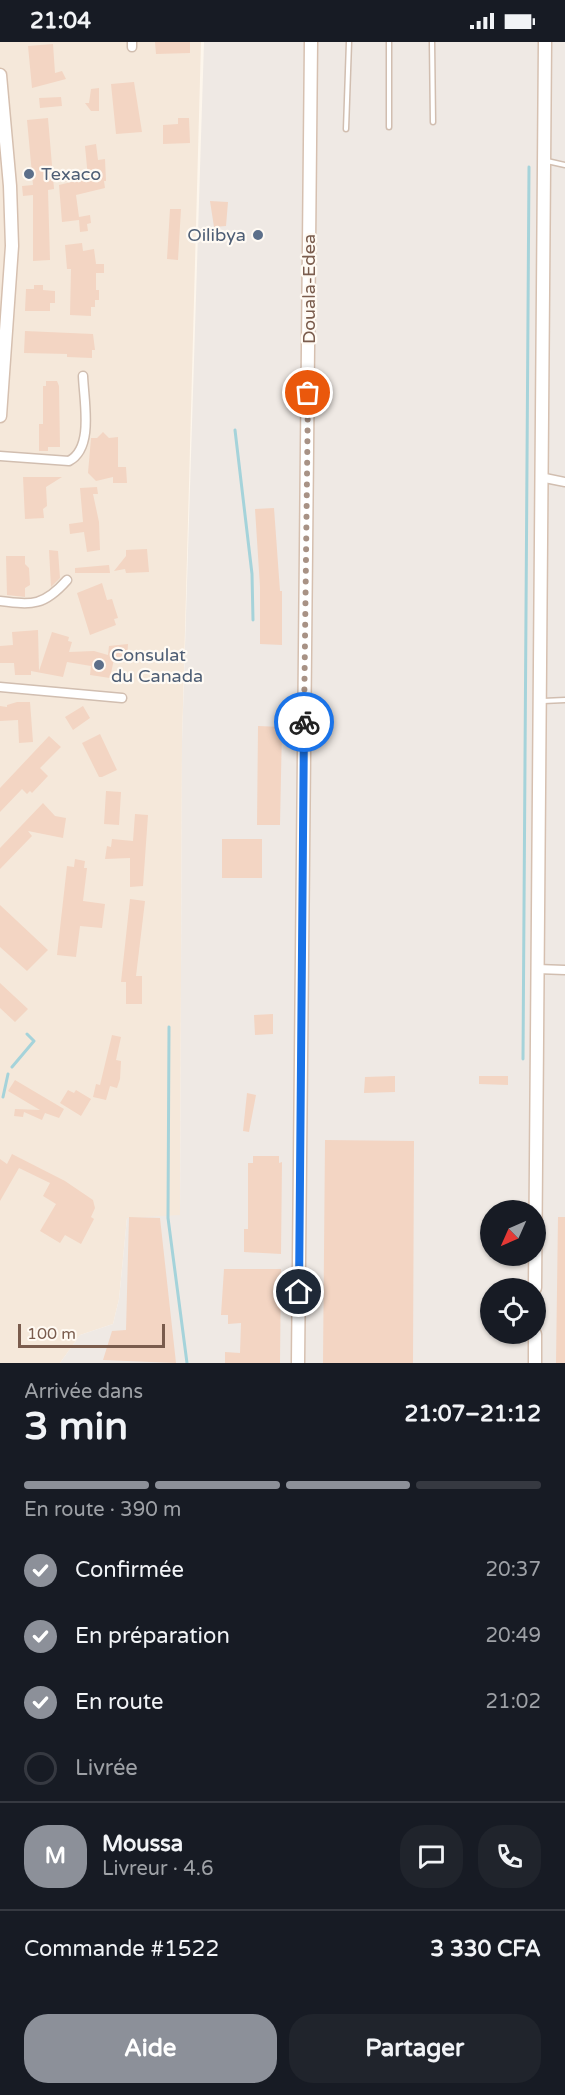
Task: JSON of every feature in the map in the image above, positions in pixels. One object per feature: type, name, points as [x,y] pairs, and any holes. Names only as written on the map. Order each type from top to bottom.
[{"type":"main road","name":"Douala-Edea","points":[[298,1363],[311,42]]},
{"type":"main road","points":[[535,1278],[545,42]]},
{"type":"main road","points":[[0,78],[10,186],[12,246],[0,416]]},
{"type":"main road","points":[[535,1344],[535,1363]]},
{"type":"street","points":[[0,456],[69,461],[78,456],[84,445],[83,376]]},
{"type":"street","points":[[540,477],[565,482]]},
{"type":"street","points":[[0,601],[33,604],[42,602],[67,580]]},
{"type":"street","points":[[0,687],[122,698]]},
{"type":"street","points":[[537,969],[565,970]]},
{"type":"lane","points":[[346,129],[349,42]]},
{"type":"lane","points":[[389,42],[389,127]]},
{"type":"lane","points":[[432,42],[433,122]]},
{"type":"lane","points":[[543,160],[565,165]]},
{"type":"lane","points":[[539,701],[565,700]]},
{"type":"shaded area","points":[[0,42],[201,42],[182,742],[180,1216],[127,1218],[119,1299],[113,1324],[80,1335],[60,1363],[0,1363]]},
{"type":"shaded area","points":[[204,42],[565,42],[565,1363],[60,1363],[80,1335],[113,1324],[119,1299],[127,1218],[180,1215],[182,742]]},
{"type":"building","points":[[155,42],[190,42],[190,53],[156,54]]},
{"type":"building","points":[[53,44],[55,73],[62,71],[66,79],[32,88],[28,46]]},
{"type":"building","points":[[134,82],[142,132],[116,134],[111,84]]},
{"type":"building","points":[[99,88],[99,111],[91,111],[85,103],[89,103],[91,89]]},
{"type":"building","points":[[61,97],[62,106],[40,108],[39,98]]},
{"type":"building","points":[[48,118],[54,189],[48,190],[50,260],[33,261],[33,195],[23,196],[22,186],[33,185],[27,120]]},
{"type":"building","points":[[178,118],[189,118],[190,143],[163,144],[163,125],[178,124]]},
{"type":"building","points":[[96,144],[98,160],[105,159],[105,188],[76,195],[79,217],[90,215],[91,223],[87,224],[88,231],[80,232],[79,220],[62,222],[59,185],[88,178],[85,146]]},
{"type":"building","points":[[210,201],[228,202],[226,226],[214,227]]},
{"type":"building","points":[[170,209],[181,209],[178,260],[167,259]]},
{"type":"building","points":[[82,243],[83,251],[94,249],[96,264],[104,264],[104,273],[96,273],[96,290],[99,290],[99,300],[95,300],[95,307],[91,307],[91,316],[70,315],[71,269],[67,269],[65,245]]},
{"type":"building","points":[[34,285],[43,285],[43,290],[55,291],[55,303],[50,303],[50,311],[25,311],[26,289],[34,289]]},
{"type":"building","points":[[25,331],[93,334],[95,350],[92,350],[92,358],[67,357],[67,354],[24,353]]},
{"type":"building","points":[[46,381],[57,381],[59,386],[60,447],[48,447],[48,451],[39,451],[39,424],[43,424],[43,386],[46,386]]},
{"type":"building","points":[[103,432],[109,438],[118,437],[118,467],[126,467],[127,483],[113,483],[113,477],[96,481],[88,473],[91,438],[97,438]]},
{"type":"building","points":[[23,477],[62,477],[46,487],[47,506],[43,509],[44,518],[25,519]]},
{"type":"building","points":[[97,487],[98,494],[93,494],[99,522],[100,550],[87,552],[84,532],[70,534],[69,524],[83,522],[80,488]]},
{"type":"building","points":[[274,508],[280,591],[282,591],[282,645],[260,644],[260,587],[255,509]]},
{"type":"building","points":[[147,549],[149,572],[126,573],[125,569],[114,571],[126,556],[126,550]]},
{"type":"building","points":[[49,550],[58,551],[60,578],[51,587]]},
{"type":"building","points":[[6,556],[25,556],[25,564],[29,568],[30,585],[25,588],[25,597],[7,595]]},
{"type":"building","points":[[109,565],[110,573],[75,573],[75,568]]},
{"type":"building","points":[[102,583],[107,600],[112,599],[118,618],[114,619],[116,625],[90,635],[77,593]]},
{"type":"building","points":[[38,630],[39,671],[52,632],[69,637],[68,641],[72,642],[69,652],[94,651],[108,655],[109,646],[128,644],[127,659],[114,659],[110,678],[90,675],[91,666],[67,662],[63,677],[31,671],[31,675],[15,675],[14,663],[0,663],[0,646],[13,645],[12,632]]},
{"type":"building","points":[[17,702],[30,702],[33,742],[19,743],[18,720],[0,721],[0,706],[7,707]]},
{"type":"building","points":[[83,706],[90,718],[73,730],[65,717]]},
{"type":"building","points":[[258,726],[282,727],[280,825],[257,825]]},
{"type":"building","points":[[100,734],[117,770],[102,777],[99,777],[82,743]]},
{"type":"building","points":[[49,736],[61,747],[40,768],[48,776],[32,793],[30,791],[27,794],[22,789],[0,812],[0,788]]},
{"type":"building","points":[[106,791],[121,792],[119,825],[104,824]]},
{"type":"building","points":[[43,803],[55,816],[66,818],[63,838],[28,831],[32,836],[0,869],[0,848]]},
{"type":"building","points":[[135,814],[148,815],[143,886],[130,887],[130,858],[105,859],[107,846],[111,847],[112,839],[133,841]]},
{"type":"building","points":[[222,839],[262,839],[262,878],[222,878]]},
{"type":"building","points":[[75,859],[85,861],[84,868],[87,868],[83,901],[105,904],[102,928],[80,926],[76,957],[57,955],[67,866],[74,867]]},
{"type":"building","points":[[130,899],[145,901],[136,976],[142,976],[142,1004],[126,1004],[126,982],[121,982]]},
{"type":"building","points":[[0,905],[48,950],[27,971],[0,947]]},
{"type":"building","points":[[0,983],[28,1009],[15,1022],[0,1008]]},
{"type":"building","points":[[273,1014],[273,1034],[255,1035],[254,1015]]},
{"type":"building","points":[[112,1035],[121,1037],[116,1060],[121,1061],[120,1079],[117,1088],[110,1086],[106,1100],[93,1097],[96,1084],[100,1085]]},
{"type":"building","points":[[395,1076],[395,1092],[364,1093],[365,1077]]},
{"type":"building","points":[[479,1076],[508,1076],[508,1085],[479,1084]]},
{"type":"building","points":[[15,1080],[64,1109],[59,1118],[45,1113],[42,1120],[24,1112],[23,1117],[14,1116],[15,1109],[40,1110],[8,1091]]},
{"type":"building","points":[[68,1090],[74,1093],[76,1090],[91,1099],[81,1116],[60,1103]]},
{"type":"building","points":[[247,1093],[256,1095],[249,1132],[243,1131]]},
{"type":"building","points":[[325,1140],[414,1141],[413,1363],[323,1363]]},
{"type":"building","points":[[12,1154],[65,1181],[93,1200],[95,1208],[91,1217],[94,1219],[81,1244],[65,1235],[60,1243],[40,1231],[56,1204],[43,1196],[50,1183],[19,1168],[0,1201],[0,1159],[7,1164]]},
{"type":"building","points":[[253,1156],[279,1156],[279,1163],[282,1162],[281,1254],[244,1252],[244,1229],[248,1229],[248,1163],[253,1163]]},
{"type":"building","points":[[129,1217],[160,1218],[176,1363],[103,1360],[112,1331],[126,1330]]},
{"type":"building","points":[[558,1217],[565,1217],[565,1363],[556,1363]]},
{"type":"building","points":[[224,1269],[281,1269],[280,1363],[225,1363],[225,1352],[240,1353],[241,1323],[228,1324],[228,1315],[221,1315]]},
{"type":"waterway","points":[[523,1059],[529,167]]},
{"type":"waterway","points":[[235,430],[252,574],[253,620]]},
{"type":"waterway","points":[[169,1027],[168,1218],[187,1363]]},
{"type":"waterway","points":[[12,1067],[34,1041],[27,1034]]},
{"type":"waterway","points":[[3,1097],[8,1074]]},
{"type":"way so far","points":[[304,722],[308,393]]},
{"type":"place","name":"Texaco","points":[[29,174]]},
{"type":"place","name":"Oilibya","points":[[258,235]]},
{"type":"place","name":"Consulat du Canada","points":[[99,665]]},
{"type":"route","points":[[299,1292],[304,722]]}]
